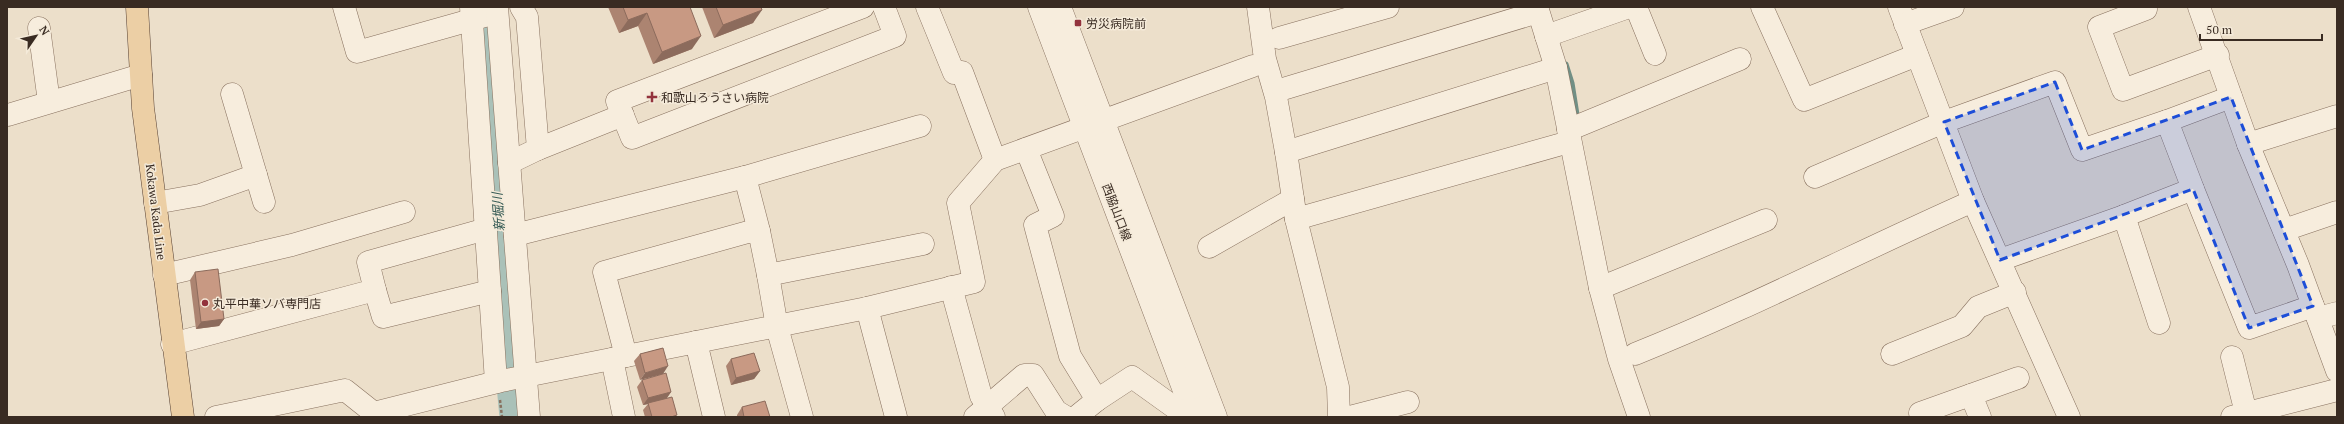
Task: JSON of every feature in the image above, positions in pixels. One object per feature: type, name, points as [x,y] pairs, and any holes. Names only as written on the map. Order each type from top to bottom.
[{"type":"main road","name":"Kokawa Kada Line","points":[[138,7],[140,75],[154,203],[183,417]]},
{"type":"street","points":[[344,7],[357,52],[471,13],[497,10],[515,235],[511,379]]},
{"type":"street","points":[[521,7],[527,17],[538,149]]},
{"type":"street","points":[[509,163],[620,108],[863,7]]},
{"type":"street","points":[[620,108],[632,138],[895,36],[884,7]]},
{"type":"street","points":[[927,7],[954,73],[962,72],[995,160]]},
{"type":"street","name":"西脇山口線","points":[[1039,7],[1094,124]]},
{"type":"street","name":"西脇山口線","points":[[1060,7],[1094,124],[1203,413]]},
{"type":"street","points":[[1258,7],[1265,59],[1276,97],[1295,209],[1338,386],[1339,417]]},
{"type":"street","points":[[1279,38],[1388,7]]},
{"type":"street","points":[[1554,34],[1629,7]]},
{"type":"street","points":[[1636,7],[1655,54]]},
{"type":"street","points":[[1762,7],[1804,100],[1917,55]]},
{"type":"street","points":[[1953,7],[1902,16],[1973,200],[2069,417]]},
{"type":"street","points":[[2145,7],[2146,9],[2099,27],[2123,90],[2218,55]]},
{"type":"street","points":[[2199,7],[2218,55],[2248,144],[2284,230],[2323,312],[2337,372]]},
{"type":"street","points":[[1283,89],[1538,10],[1554,34],[1556,68],[1574,131],[1607,285],[1619,359],[1639,417]]},
{"type":"street","points":[[471,13],[490,291],[511,379],[529,417]]},
{"type":"street","points":[[39,28],[49,102]]},
{"type":"street","points":[[1209,247],[1295,209],[1574,131],[1740,59]]},
{"type":"street","points":[[216,417],[345,390],[374,413],[511,379],[777,327],[867,308],[974,282],[958,204],[995,160],[1252,66]]},
{"type":"street","points":[[1286,152],[1556,68]]},
{"type":"street","points":[[8,115],[140,75]]},
{"type":"street","points":[[1815,177],[1944,122],[2055,82],[2082,150],[2168,121],[2231,97]]},
{"type":"street","points":[[232,94],[264,202]]},
{"type":"street","points":[[2248,144],[2337,116]]},
{"type":"street","points":[[2168,121],[2193,190],[2249,328],[2323,312]]},
{"type":"street","points":[[515,235],[745,177],[920,126]]},
{"type":"street","points":[[1026,149],[1053,216],[1035,225],[1070,356],[1097,400]]},
{"type":"street","points":[[154,203],[200,195],[256,176]]},
{"type":"street","points":[[745,177],[759,231],[777,327],[802,417]]},
{"type":"street","points":[[2000,260],[2193,190]]},
{"type":"street","points":[[1635,354],[1733,312],[1973,200]]},
{"type":"street","points":[[164,275],[292,245],[404,212]]},
{"type":"street","points":[[2284,230],[2337,212]]},
{"type":"street","points":[[2124,216],[2159,323]]},
{"type":"street","points":[[1607,285],[1766,220]]},
{"type":"street","points":[[486,229],[368,262],[383,317],[490,291]]},
{"type":"street","points":[[624,417],[619,357],[604,272],[748,232],[759,231]]},
{"type":"street","points":[[768,275],[923,244]]},
{"type":"street","points":[[951,287],[986,414],[1024,375],[1033,375],[1056,411],[1066,417]]},
{"type":"street","points":[[172,344],[376,290]]},
{"type":"street","points":[[1892,354],[1962,326],[1978,308],[2015,292]]},
{"type":"street","points":[[867,308],[896,417]]},
{"type":"street","points":[[696,342],[714,417]]},
{"type":"street","points":[[2232,357],[2242,416],[2337,390]]},
{"type":"street","points":[[1076,417],[1097,400],[1132,377],[1178,410],[1203,413]]},
{"type":"street","points":[[1920,413],[2018,378]]},
{"type":"street","points":[[1971,395],[1980,417]]},
{"type":"street","points":[[1350,417],[1408,402]]},
{"type":"highlighted area","points":[[2055,82],[2082,150],[2231,97],[2313,306],[2249,328],[2193,189],[2000,260],[1944,122]]},
{"type":"building","points":[[623,7],[690,7],[701,36],[662,52],[647,13],[628,20]]},
{"type":"building","points":[[716,7],[761,7],[762,10],[723,25]]},
{"type":"building","name":"丸平中華ソバ専門店","points":[[218,269],[224,319],[201,322],[195,272]]},
{"type":"building","points":[[663,348],[668,366],[645,373],[640,354]]},
{"type":"building","points":[[754,353],[760,371],[736,378],[731,359]]},
{"type":"building","points":[[666,373],[671,392],[648,398],[642,380]]},
{"type":"building","points":[[672,397],[677,415],[671,417],[652,417],[648,403]]},
{"type":"building","points":[[765,401],[770,417],[744,417],[742,407]]},
{"type":"waterway","name":"新堀川","points":[[482,7],[506,332],[514,417]]},
{"type":"waterway","points":[[1566,64],[1572,83],[1578,121]]},
{"type":"place","name":"労災病院前","points":[[1078,23]]},
{"type":"place","name":"和歌山ろうさい病院","points":[[652,97]]},
{"type":"place","name":"丸平中華ソバ専門店","points":[[205,303]]}]
